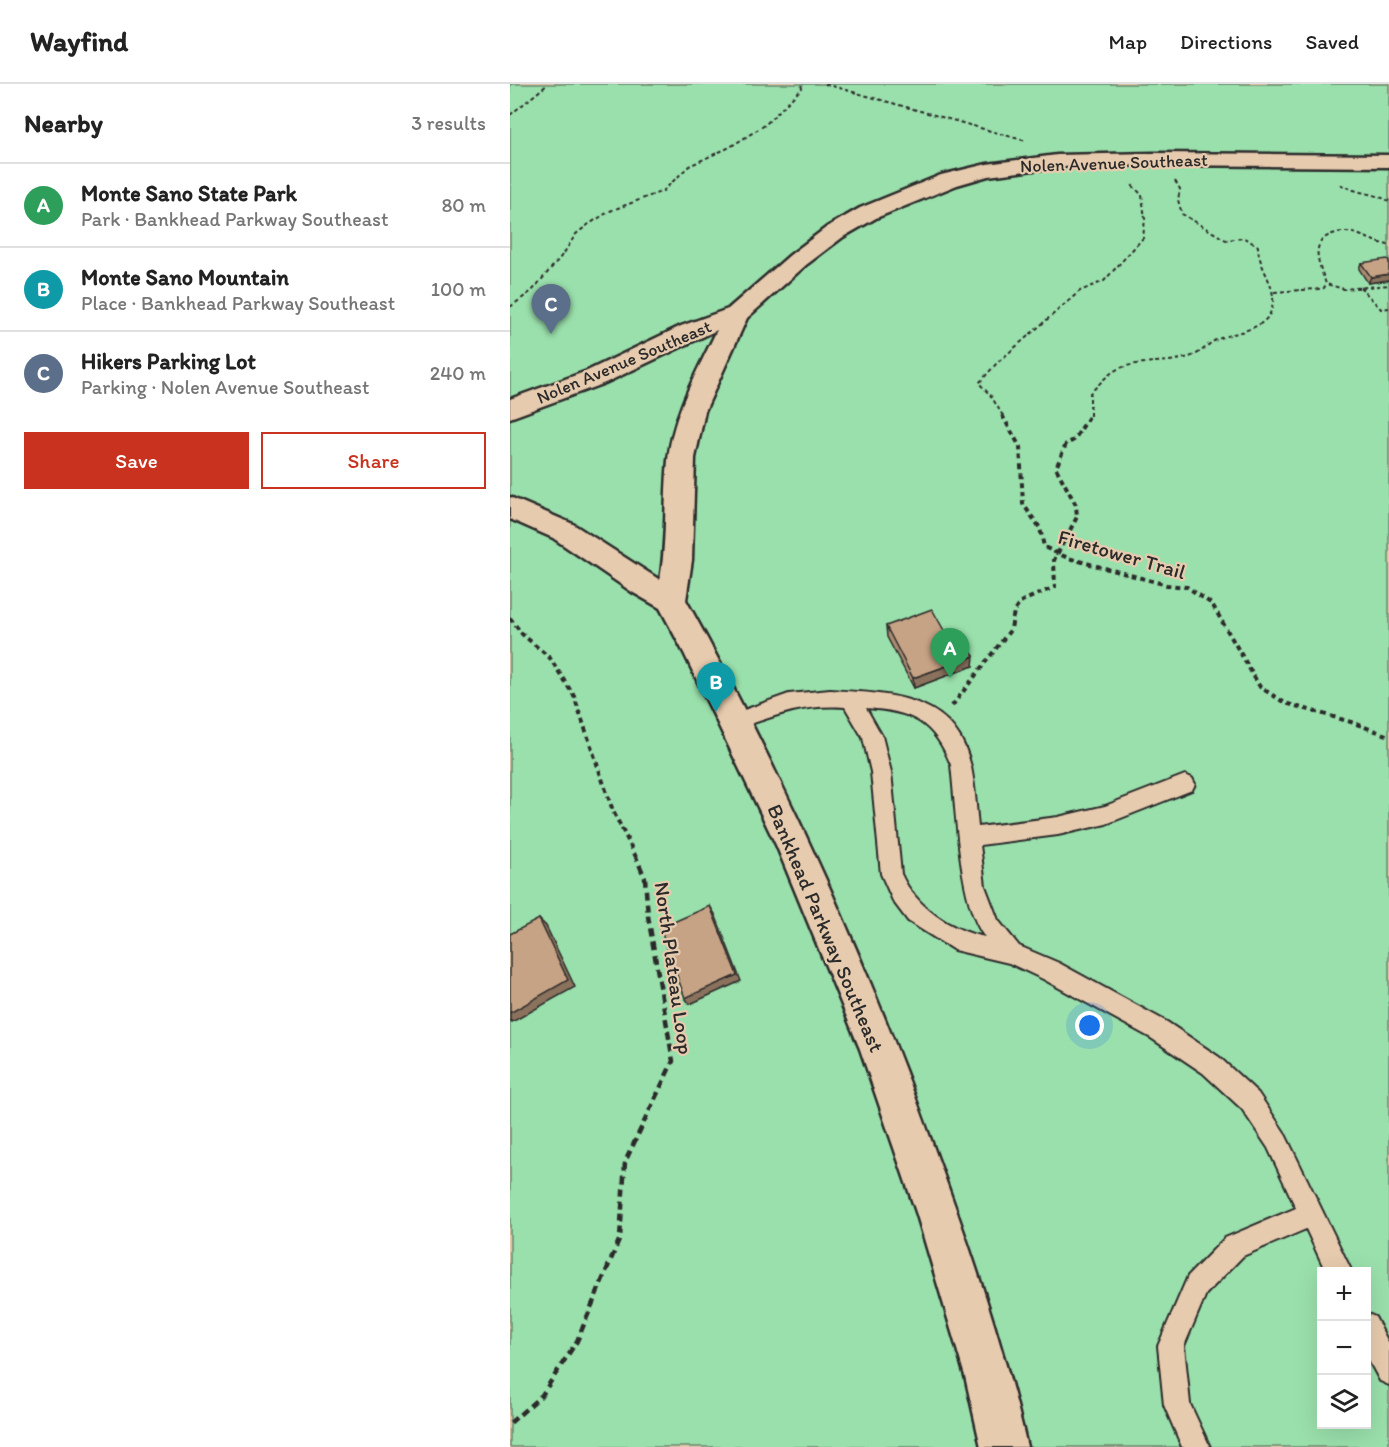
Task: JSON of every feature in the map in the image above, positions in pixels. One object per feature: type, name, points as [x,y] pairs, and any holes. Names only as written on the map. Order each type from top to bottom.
[{"type":"street","name":"Nolen Avenue Southeast","points":[[510,409],[596,377],[690,332],[737,314],[835,232],[868,213],[908,195],[987,170],[1021,164],[1110,159],[1389,160]]},
{"type":"street","name":"Nolen Avenue Southeast","points":[[671,600],[678,560],[682,458],[692,411],[737,314]]},
{"type":"street","points":[[510,507],[563,531],[642,584],[671,600]]},
{"type":"street","name":"Bankhead Parkway Southeast","points":[[671,600],[793,844],[879,1049],[942,1226],[988,1376],[1004,1447]]},
{"type":"lane","points":[[734,722],[789,702],[821,698],[888,702],[928,715],[938,723],[952,742],[962,765],[978,896],[989,926],[1011,953]]},
{"type":"lane","points":[[850,699],[872,736],[881,772],[891,874],[900,894],[916,914],[962,943],[1011,953],[1052,971],[1159,1030],[1210,1065],[1250,1101],[1276,1140],[1338,1267]]},
{"type":"lane","points":[[970,837],[1058,826],[1096,817],[1185,784]]},
{"type":"lane","points":[[1196,1447],[1177,1405],[1171,1346],[1197,1286],[1234,1247],[1311,1214]]},
{"type":"lane","points":[[1371,1336],[1389,1372]]},
{"type":"path","points":[[510,115],[548,84]]},
{"type":"path","points":[[510,307],[532,291],[581,230],[610,211],[663,191],[689,166],[730,147],[765,125],[794,98],[802,88],[801,84]]},
{"type":"path","points":[[825,84],[1030,142]]},
{"type":"path","points":[[938,723],[1011,629],[1014,611],[1022,601],[1055,587],[1054,560],[1077,517],[1076,505],[1056,468],[1066,444],[1074,440],[1090,417],[1090,393],[1119,368],[1148,360],[1188,357],[1210,346],[1214,341],[1259,325],[1271,313],[1274,292],[1258,255],[1258,246],[1244,238],[1226,240],[1182,214],[1178,200],[1180,189],[1174,174]]},
{"type":"path","name":"Firetower Trail","points":[[1128,181],[1142,195],[1145,219],[1143,238],[1104,281],[1080,291],[997,363],[979,383],[991,396],[1020,447],[1023,504],[1040,528],[1044,547],[1058,554],[1167,585],[1187,587],[1212,604],[1260,687],[1285,703],[1351,722],[1389,736]]},
{"type":"path","points":[[1326,284],[1317,252],[1321,241],[1328,235],[1352,232],[1389,245]]},
{"type":"path","points":[[1274,292],[1324,288],[1326,284]]},
{"type":"path","points":[[1326,284],[1335,288],[1389,285]]},
{"type":"path","points":[[1359,287],[1381,309],[1389,308]]},
{"type":"path","name":"North Plateau Loop","points":[[510,618],[522,634],[550,658],[574,696],[613,811],[645,878],[648,916],[673,1061],[625,1161],[620,1238],[576,1341],[542,1395],[510,1423]]},
{"type":"green space","points":[[510,84],[1389,84],[1389,1447],[510,1447]]},
{"type":"building","points":[[1387,259],[1389,274],[1371,277],[1361,263]]},
{"type":"building","points":[[932,609],[950,641],[962,636],[974,656],[913,678],[886,626]]},
{"type":"building","points":[[710,906],[737,975],[685,998],[660,928]]},
{"type":"building","points":[[539,919],[568,980],[510,1013],[510,934]]},
{"type":"place","name":"Hikers Parking Lot","points":[[551,334]]},
{"type":"place","name":"Monte Sano State Park","points":[[950,678]]},
{"type":"place","name":"Monte Sano Mountain","points":[[716,712]]}]
